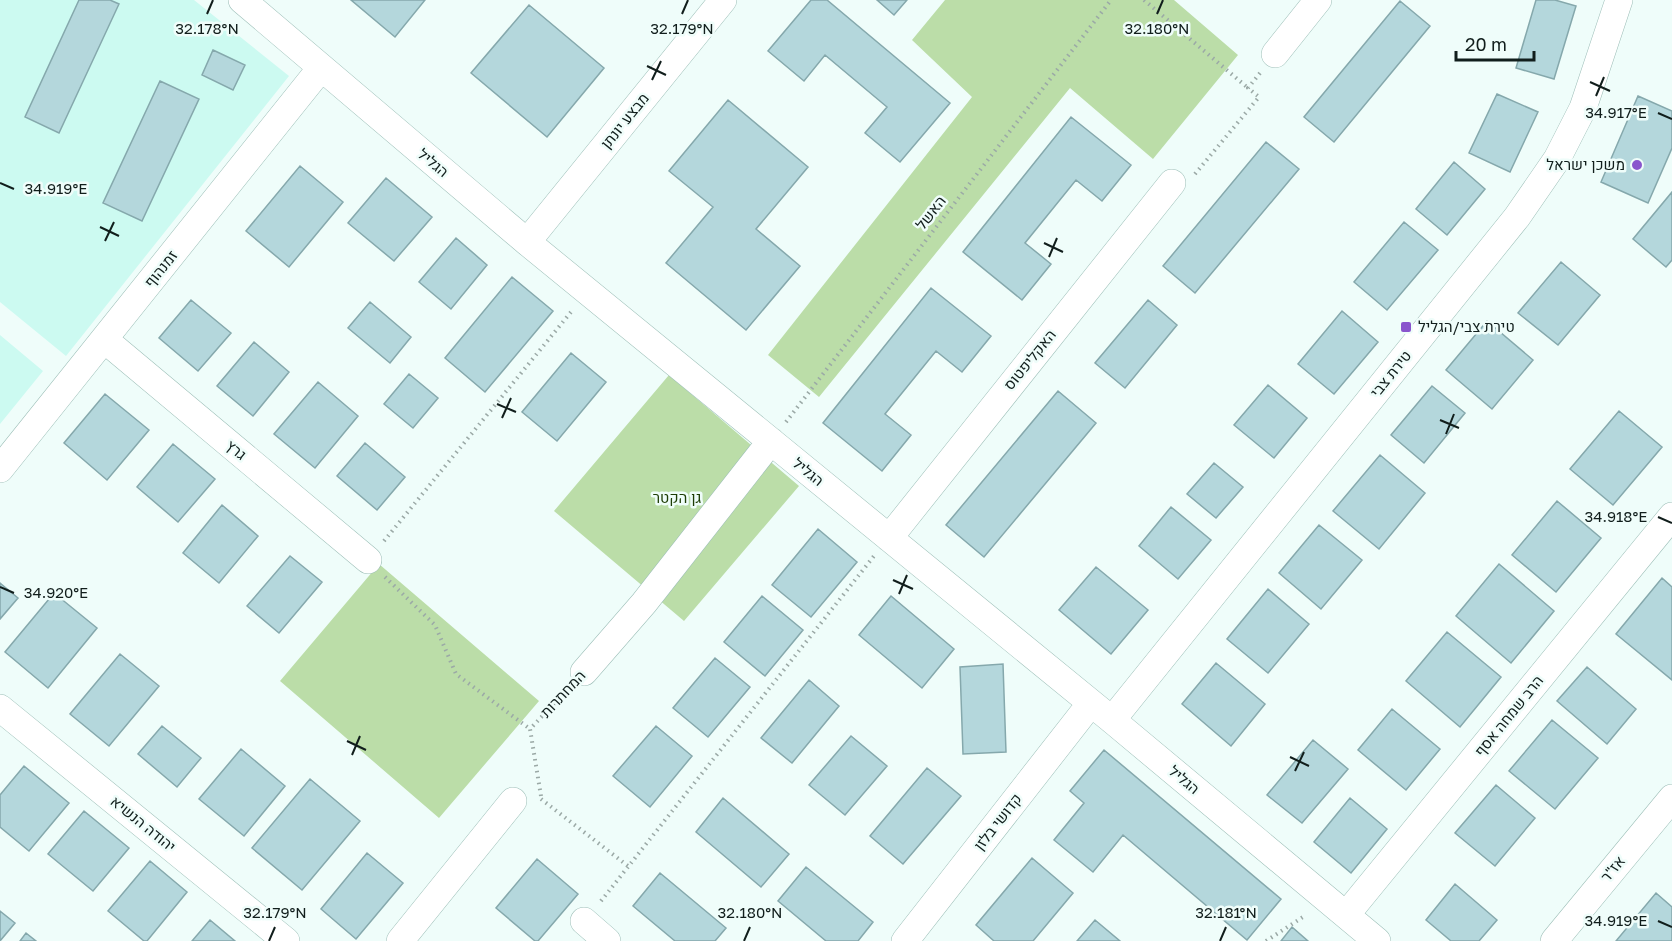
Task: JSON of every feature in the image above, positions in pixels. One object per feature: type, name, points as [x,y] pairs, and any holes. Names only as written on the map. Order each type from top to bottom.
[{"type":"street","name":"הגליל","points":[[242,0],[527,242],[1112,720],[1377,941]]},
{"type":"street","name":"מבצע יונתן","points":[[527,242],[723,0]]},
{"type":"street","points":[[1275,54],[1318,0]]},
{"type":"street","name":"טירת צבי","points":[[1112,720],[1517,217],[1557,159],[1583,108],[1619,0]]},
{"type":"street","name":"זמנהוף","points":[[0,469],[321,69]]},
{"type":"street","name":"האקליפטוס","points":[[889,538],[1172,183]]},
{"type":"street","name":"גרץ","points":[[105,340],[368,560]]},
{"type":"street","name":"המחתרות","points":[[584,672],[644,603],[771,441]]},
{"type":"street","name":"הרב שמחה אסף","points":[[1337,908],[1672,516]]},
{"type":"street","name":"קדושי בלזן","points":[[908,940],[1091,703]]},
{"type":"street","name":"יהודה הנשיא","points":[[0,708],[286,941]]},
{"type":"street","name":"אז\"ר","points":[[1554,941],[1672,798]]},
{"type":"street","points":[[400,941],[513,801]]},
{"type":"street","points":[[584,921],[607,941]]},
{"type":"path","name":"האשל","points":[[771,441],[1111,0]]},
{"type":"path","points":[[1144,0],[1259,97],[1181,191],[1172,183]]},
{"type":"path","points":[[1248,88],[1275,54]]},
{"type":"path","points":[[530,729],[456,674],[435,625],[368,560],[588,292]]},
{"type":"path","points":[[584,921],[889,538]]},
{"type":"path","name":"המחתרות","points":[[542,799],[530,729],[584,672]]},
{"type":"path","points":[[513,801],[542,799],[628,866]]},
{"type":"path","points":[[1266,941],[1337,908]]},
{"type":"shaded area","points":[[0,0],[194,0],[289,76],[66,356],[0,302]]},
{"type":"shaded area","points":[[0,335],[43,371],[0,424]]},
{"type":"green space","points":[[945,0],[1174,0],[1238,55],[1153,159],[1070,88],[819,397],[768,355],[972,97],[912,40]]},
{"type":"green space","name":"גן הקטר","points":[[669,375],[799,486],[684,621],[554,511]]},
{"type":"green space","points":[[379,564],[539,701],[439,818],[280,681]]},
{"type":"building","points":[[79,0],[110,0],[119,4],[59,133],[25,117]]},
{"type":"building","points":[[351,0],[425,0],[395,37]]},
{"type":"building","points":[[811,0],[827,0],[950,103],[900,162],[865,133],[887,107],[825,55],[804,81],[768,51]]},
{"type":"building","points":[[877,0],[907,0],[894,15]]},
{"type":"building","points":[[1536,0],[1555,0],[1576,6],[1554,79],[1516,68]]},
{"type":"building","points":[[1400,1],[1430,26],[1334,142],[1304,117]]},
{"type":"building","points":[[529,5],[604,68],[547,137],[471,73]]},
{"type":"building","points":[[213,50],[245,65],[233,90],[202,75]]},
{"type":"building","points":[[160,81],[199,99],[142,221],[103,203]]},
{"type":"building","points":[[1497,94],[1538,112],[1510,172],[1469,153]]},
{"type":"building","name":"משכן ישראל","points":[[1638,96],[1672,111],[1672,148],[1648,203],[1601,182]]},
{"type":"building","points":[[728,100],[808,167],[756,229],[800,266],[746,330],[666,263],[713,207],[669,171]]},
{"type":"building","points":[[1071,117],[1131,165],[1102,201],[1076,180],[1025,243],[1051,264],[1022,300],[963,252]]},
{"type":"building","points":[[1266,142],[1299,169],[1195,293],[1163,266]]},
{"type":"building","points":[[1454,162],[1485,189],[1447,235],[1416,209]]},
{"type":"building","points":[[300,166],[343,202],[289,267],[246,231]]},
{"type":"building","points":[[386,178],[432,217],[394,261],[348,223]]},
{"type":"building","points":[[1672,192],[1672,260],[1666,267],[1633,239]]},
{"type":"building","points":[[1404,222],[1438,250],[1387,310],[1354,282]]},
{"type":"building","points":[[456,238],[487,265],[451,309],[419,282]]},
{"type":"building","points":[[1561,262],[1600,295],[1558,345],[1518,313]]},
{"type":"building","points":[[512,277],[553,311],[485,392],[445,358]]},
{"type":"building","points":[[931,288],[991,336],[962,372],[936,351],[885,414],[911,435],[882,471],[823,423]]},
{"type":"building","points":[[191,300],[231,333],[198,371],[159,338]]},
{"type":"building","points":[[1148,300],[1177,325],[1125,388],[1095,363]]},
{"type":"building","points":[[370,302],[411,337],[390,363],[348,328]]},
{"type":"building","points":[[1342,311],[1378,342],[1334,394],[1298,364]]},
{"type":"building","points":[[1487,321],[1533,360],[1492,409],[1446,370]]},
{"type":"building","points":[[254,342],[289,372],[253,416],[217,386]]},
{"type":"building","points":[[571,353],[606,382],[557,441],[522,412]]},
{"type":"building","points":[[409,374],[438,398],[413,428],[384,404]]},
{"type":"building","points":[[318,382],[358,416],[315,468],[274,434]]},
{"type":"building","points":[[1268,385],[1307,418],[1274,458],[1234,425]]},
{"type":"building","points":[[1432,386],[1465,413],[1424,463],[1391,435]]},
{"type":"building","points":[[1058,391],[1096,423],[984,557],[946,525]]},
{"type":"building","points":[[105,394],[149,430],[107,480],[64,443]]},
{"type":"building","points":[[1619,411],[1662,447],[1613,505],[1570,469]]},
{"type":"building","points":[[365,443],[405,477],[377,510],[337,476]]},
{"type":"building","points":[[173,444],[215,479],[178,522],[137,487]]},
{"type":"building","points":[[1380,455],[1425,493],[1379,549],[1333,511]]},
{"type":"building","points":[[1214,463],[1243,487],[1216,518],[1187,494]]},
{"type":"building","points":[[1557,501],[1601,538],[1556,592],[1512,555]]},
{"type":"building","points":[[222,505],[258,536],[219,583],[183,553]]},
{"type":"building","points":[[1171,507],[1211,540],[1178,579],[1139,546]]},
{"type":"building","points":[[1319,525],[1362,560],[1321,609],[1279,573]]},
{"type":"building","points":[[818,529],[857,562],[811,617],[772,585]]},
{"type":"building","points":[[290,556],[322,582],[279,633],[247,606]]},
{"type":"building","points":[[1499,564],[1554,611],[1511,663],[1456,616]]},
{"type":"building","points":[[1096,567],[1148,610],[1111,654],[1059,610]]},
{"type":"building","points":[[1662,578],[1672,587],[1672,680],[1616,634]]},
{"type":"building","points":[[0,583],[18,598],[0,619]]},
{"type":"building","points":[[1268,589],[1309,624],[1268,673],[1227,639]]},
{"type":"building","points":[[54,593],[97,628],[48,688],[5,652]]},
{"type":"building","points":[[762,596],[803,630],[765,676],[724,642]]},
{"type":"building","points":[[891,596],[954,649],[922,688],[859,635]]},
{"type":"building","points":[[1447,632],[1501,677],[1460,727],[1406,681]]},
{"type":"building","points":[[120,654],[159,686],[109,746],[70,714]]},
{"type":"building","points":[[715,658],[750,687],[708,737],[673,708]]},
{"type":"building","points":[[1216,663],[1265,704],[1231,746],[1182,704]]},
{"type":"building","points":[[1003,664],[1006,752],[963,754],[960,667]]},
{"type":"building","points":[[1587,667],[1636,709],[1607,744],[1557,701]]},
{"type":"building","points":[[809,680],[839,706],[792,763],[761,738]]},
{"type":"building","points":[[1392,709],[1440,749],[1406,790],[1358,750]]},
{"type":"building","points":[[1552,720],[1598,758],[1555,809],[1509,771]]},
{"type":"building","points":[[162,726],[201,758],[177,787],[138,754]]},
{"type":"building","points":[[656,726],[692,756],[650,807],[613,776]]},
{"type":"building","points":[[851,736],[887,766],[845,815],[809,785]]},
{"type":"building","points":[[1313,740],[1348,769],[1302,823],[1267,795]]},
{"type":"building","points":[[241,749],[285,786],[244,836],[199,799]]},
{"type":"building","points":[[1104,750],[1281,899],[1247,940],[1123,835],[1093,872],[1054,840],[1084,803],[1070,791]]},
{"type":"building","points":[[24,766],[69,803],[29,851],[0,827],[0,795]]},
{"type":"building","points":[[927,768],[961,796],[903,864],[870,836]]},
{"type":"building","points":[[310,779],[360,821],[302,890],[252,848]]},
{"type":"building","points":[[1496,785],[1535,818],[1495,866],[1455,833]]},
{"type":"building","points":[[723,798],[789,854],[761,887],[696,832]]},
{"type":"building","points":[[1350,798],[1387,829],[1351,873],[1314,842]]},
{"type":"building","points":[[84,811],[129,848],[93,891],[48,854]]},
{"type":"building","points":[[367,853],[403,883],[356,939],[321,909]]},
{"type":"building","points":[[1032,858],[1073,893],[1033,941],[994,941],[976,925]]},
{"type":"building","points":[[537,859],[578,894],[538,941],[535,941],[496,908]]},
{"type":"building","points":[[150,861],[187,892],[147,941],[144,941],[108,911]]},
{"type":"building","points":[[806,867],[873,922],[858,941],[826,941],[778,901]]},
{"type":"building","points":[[660,873],[726,928],[715,941],[675,941],[633,906]]},
{"type":"building","points":[[1455,884],[1497,920],[1479,941],[1451,941],[1426,920]]},
{"type":"building","points":[[1656,893],[1672,907],[1672,941],[1616,941]]},
{"type":"building","points":[[0,911],[15,923],[0,941]]},
{"type":"building","points":[[210,920],[235,941],[192,941]]},
{"type":"building","points":[[1095,920],[1120,941],[1077,941]]},
{"type":"building","points":[[1292,927],[1308,941],[1281,941]]},
{"type":"building","points":[[26,933],[36,941],[20,941]]},
{"type":"place","name":"משכן ישראל","points":[[1637,165]]},
{"type":"place","name":"טירת צבי/הגליל","points":[[1406,327]]}]
